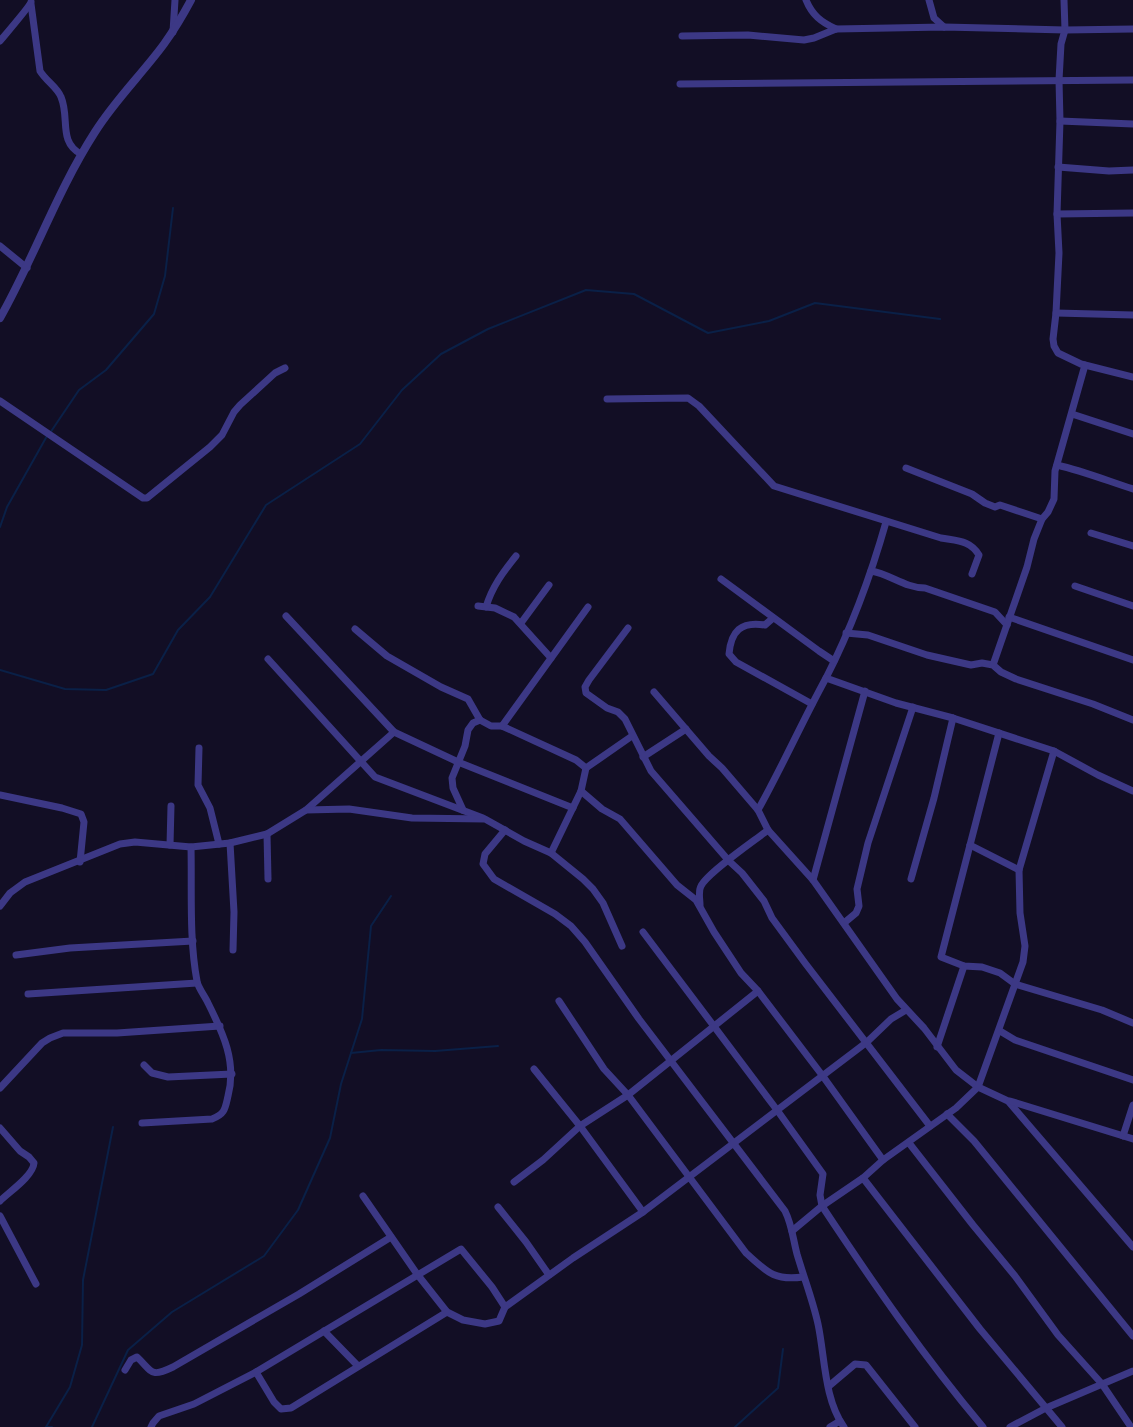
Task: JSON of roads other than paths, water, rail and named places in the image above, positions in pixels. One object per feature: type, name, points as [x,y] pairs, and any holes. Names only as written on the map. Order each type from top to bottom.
[{"type":"street","points":[[173,32],[175,0]]},
{"type":"street","points":[[0,318],[27,268],[82,154],[106,115],[173,32],[191,0]]},
{"type":"street","points":[[806,0],[810,10],[818,20],[836,29]]},
{"type":"street","points":[[929,0],[934,18],[944,28]]},
{"type":"street","points":[[1064,0],[1065,30],[1061,44],[1059,80],[1060,121],[1057,214],[1059,253],[1053,339],[1054,346],[1058,352],[1086,365],[1133,377]]},
{"type":"street","points":[[30,2],[40,71],[45,80],[61,96],[65,109],[64,130],[70,148],[82,154]]},
{"type":"street","points":[[0,41],[30,2]]},
{"type":"street","points":[[682,36],[748,35],[804,40],[814,38],[836,29],[1133,29]]},
{"type":"street","points":[[680,84],[1133,80]]},
{"type":"street","points":[[1060,121],[1133,124]]},
{"type":"street","points":[[1058,166],[1109,171],[1133,170]]},
{"type":"street","points":[[1057,214],[1133,213]]},
{"type":"street","points":[[2,251],[27,268]]},
{"type":"street","points":[[1056,313],[1133,315]]},
{"type":"street","points":[[993,665],[1030,560],[1034,539],[1042,519],[1048,512],[1054,499],[1057,465],[1086,365]]},
{"type":"street","points":[[0,401],[143,498],[147,498],[210,447],[222,435],[234,412],[240,405],[275,373],[285,368]]},
{"type":"street","points":[[607,399],[688,398],[699,406],[774,486],[886,522],[941,538],[969,544],[974,547],[979,555],[972,574]]},
{"type":"street","points":[[1072,414],[1133,434]]},
{"type":"street","points":[[1057,465],[1093,475],[1108,482],[1133,490]]},
{"type":"street","points":[[906,468],[972,494],[985,503],[995,507],[1000,505],[1042,519]]},
{"type":"street","points":[[758,810],[793,745],[834,661],[871,571],[886,522]]},
{"type":"street","points":[[1091,533],[1133,546]]},
{"type":"street","points":[[486,607],[497,580],[516,556]]},
{"type":"street","points":[[871,571],[887,575],[916,588],[925,588],[995,612],[1007,625]]},
{"type":"street","points":[[720,579],[834,661]]},
{"type":"street","points":[[521,623],[549,585]]},
{"type":"street","points":[[1075,586],[1133,606]]},
{"type":"street","points":[[478,606],[505,612],[521,623],[531,638],[551,658]]},
{"type":"street","points":[[502,726],[588,607]]},
{"type":"street","points":[[286,616],[394,732],[458,762],[573,808]]},
{"type":"street","points":[[1009,617],[1133,660]]},
{"type":"street","points":[[773,618],[765,625],[748,624],[738,629],[730,643],[729,654],[736,662],[812,704]]},
{"type":"street","points":[[628,628],[585,687],[586,693],[607,708],[618,712],[625,719],[632,736],[651,771],[729,861],[742,873],[764,902],[772,918],[805,963],[930,1126]]},
{"type":"street","points":[[355,630],[387,656],[441,687],[468,699],[480,720],[491,726],[502,726],[576,760],[586,768]]},
{"type":"street","points":[[846,633],[868,636],[927,655],[971,665],[982,663],[993,665],[1001,672],[1016,679],[1093,704],[1133,720]]},
{"type":"street","points":[[268,659],[372,774],[381,780],[485,819],[551,853],[574,871],[593,890],[613,923],[622,946]]},
{"type":"street","points":[[830,670],[838,682]]},
{"type":"street","points":[[826,678],[896,703],[953,718],[1054,751],[1098,775],[1133,791]]},
{"type":"street","points":[[814,880],[865,691]]},
{"type":"street","points":[[654,692],[709,756],[727,773],[758,810],[768,830],[814,880],[906,1010],[919,1022],[956,1070],[978,1088],[1008,1100],[1133,1139]]},
{"type":"street","points":[[844,923],[856,913],[859,906],[857,889],[867,848],[913,707]]},
{"type":"street","points":[[911,879],[934,798],[953,718]]},
{"type":"street","points":[[463,810],[452,783],[471,725],[480,720]]},
{"type":"street","points":[[643,757],[686,729]]},
{"type":"street","points":[[0,906],[10,893],[25,882],[50,871],[80,862],[120,844],[135,842],[191,847],[230,843],[267,834],[306,810],[394,732]]},
{"type":"street","points":[[1000,733],[941,957],[964,966],[982,967],[1000,973],[1015,984],[1102,1010],[1133,1023]]},
{"type":"street","points":[[551,853],[581,791],[586,768],[632,736]]},
{"type":"street","points":[[199,748],[196,779],[210,808],[219,844]]},
{"type":"street","points":[[792,1231],[822,1206],[863,1178],[883,1160],[909,1143],[947,1114],[978,1088],[1000,1031],[1023,962],[1026,946],[1020,913],[1019,870],[1054,751]]},
{"type":"street","points":[[581,791],[602,809],[620,819],[677,885],[700,905],[714,932],[741,973],[758,992],[822,1075],[883,1160]]},
{"type":"street","points":[[0,795],[67,809],[81,814],[84,822],[80,862]]},
{"type":"street","points":[[170,845],[171,806]]},
{"type":"street","points":[[306,810],[349,809],[412,818],[485,819]]},
{"type":"street","points":[[505,830],[485,854],[483,864],[494,879],[555,914],[571,926],[732,1143],[785,1211],[818,1324],[829,1386],[842,1424],[830,1427]]},
{"type":"street","points":[[700,905],[699,888],[702,884],[713,872],[768,830]]},
{"type":"street","points":[[267,834],[268,879]]},
{"type":"street","points":[[230,843],[234,912],[233,950]]},
{"type":"street","points":[[970,845],[1019,870]]},
{"type":"street","points":[[142,1123],[212,1119],[220,1116],[225,1109],[232,1074],[231,1060],[220,1026],[197,983],[193,941],[191,847]]},
{"type":"street","points":[[643,932],[714,1025],[823,1174],[820,1195],[822,1206],[902,1325],[983,1427]]},
{"type":"street","points":[[16,955],[70,948],[193,941]]},
{"type":"street","points":[[938,1047],[964,966]]},
{"type":"street","points":[[28,994],[197,983]]},
{"type":"street","points":[[514,1182],[543,1160],[580,1126],[628,1095],[714,1025],[758,992]]},
{"type":"street","points":[[559,1001],[604,1069],[628,1095],[746,1253],[762,1267],[779,1278],[804,1277]]},
{"type":"street","points":[[363,1196],[417,1274],[447,1312],[463,1320],[486,1324],[499,1321],[505,1307],[643,1212],[867,1042],[892,1019],[906,1010]]},
{"type":"street","points":[[0,1088],[42,1043],[62,1033],[117,1033],[220,1026]]},
{"type":"street","points":[[1000,1031],[1015,1040],[1133,1080]]},
{"type":"street","points":[[144,1065],[152,1073],[168,1077],[232,1074]]},
{"type":"street","points":[[534,1069],[580,1126],[643,1212]]},
{"type":"street","points":[[1008,1100],[1133,1247]]},
{"type":"street","points":[[1123,1136],[1133,1105]]},
{"type":"street","points":[[947,1114],[974,1141],[1133,1336]]},
{"type":"street","points":[[0,1128],[20,1151],[29,1157],[34,1163],[28,1176],[0,1201]]},
{"type":"street","points":[[909,1143],[1015,1276],[1058,1335],[1102,1384],[1131,1427]]},
{"type":"street","points":[[863,1178],[980,1328],[1062,1427]]},
{"type":"street","points":[[498,1207],[526,1242],[549,1276]]},
{"type":"street","points":[[0,1216],[36,1284]]},
{"type":"street","points":[[125,1370],[131,1360],[137,1357],[153,1374],[160,1373],[172,1367],[299,1294],[391,1237]]},
{"type":"street","points":[[151,1427],[153,1422],[159,1416],[194,1404],[256,1372],[417,1274],[461,1249],[492,1287],[505,1307]]},
{"type":"street","points":[[256,1372],[274,1402],[281,1409],[291,1408],[447,1312]]},
{"type":"street","points":[[324,1331],[358,1366]]},
{"type":"street","points":[[829,1386],[855,1364],[866,1365],[915,1427]]},
{"type":"street","points":[[1010,1427],[1046,1408],[1133,1371]]},
{"type":"waterway","points":[[50,433],[79,390],[106,370],[154,314],[165,276],[173,208]]},
{"type":"waterway","points":[[0,670],[65,689],[106,690],[153,674],[178,630],[210,597],[266,505],[360,444],[402,390],[441,354],[488,329],[586,290],[634,294],[708,333],[769,321],[815,303],[940,319]]},
{"type":"waterway","points":[[0,527],[7,507],[47,436]]},
{"type":"waterway","points":[[92,1427],[128,1350],[172,1312],[264,1256],[298,1210],[330,1138],[341,1084],[362,1019],[371,926],[391,896]]},
{"type":"waterway","points":[[351,1053],[381,1050],[435,1051],[498,1046]]},
{"type":"waterway","points":[[46,1427],[70,1387],[82,1345],[83,1280],[113,1127]]},
{"type":"waterway","points":[[735,1427],[778,1388],[783,1349]]},
{"type":"waterway","points":[[46,1427],[52,1427]]}]
